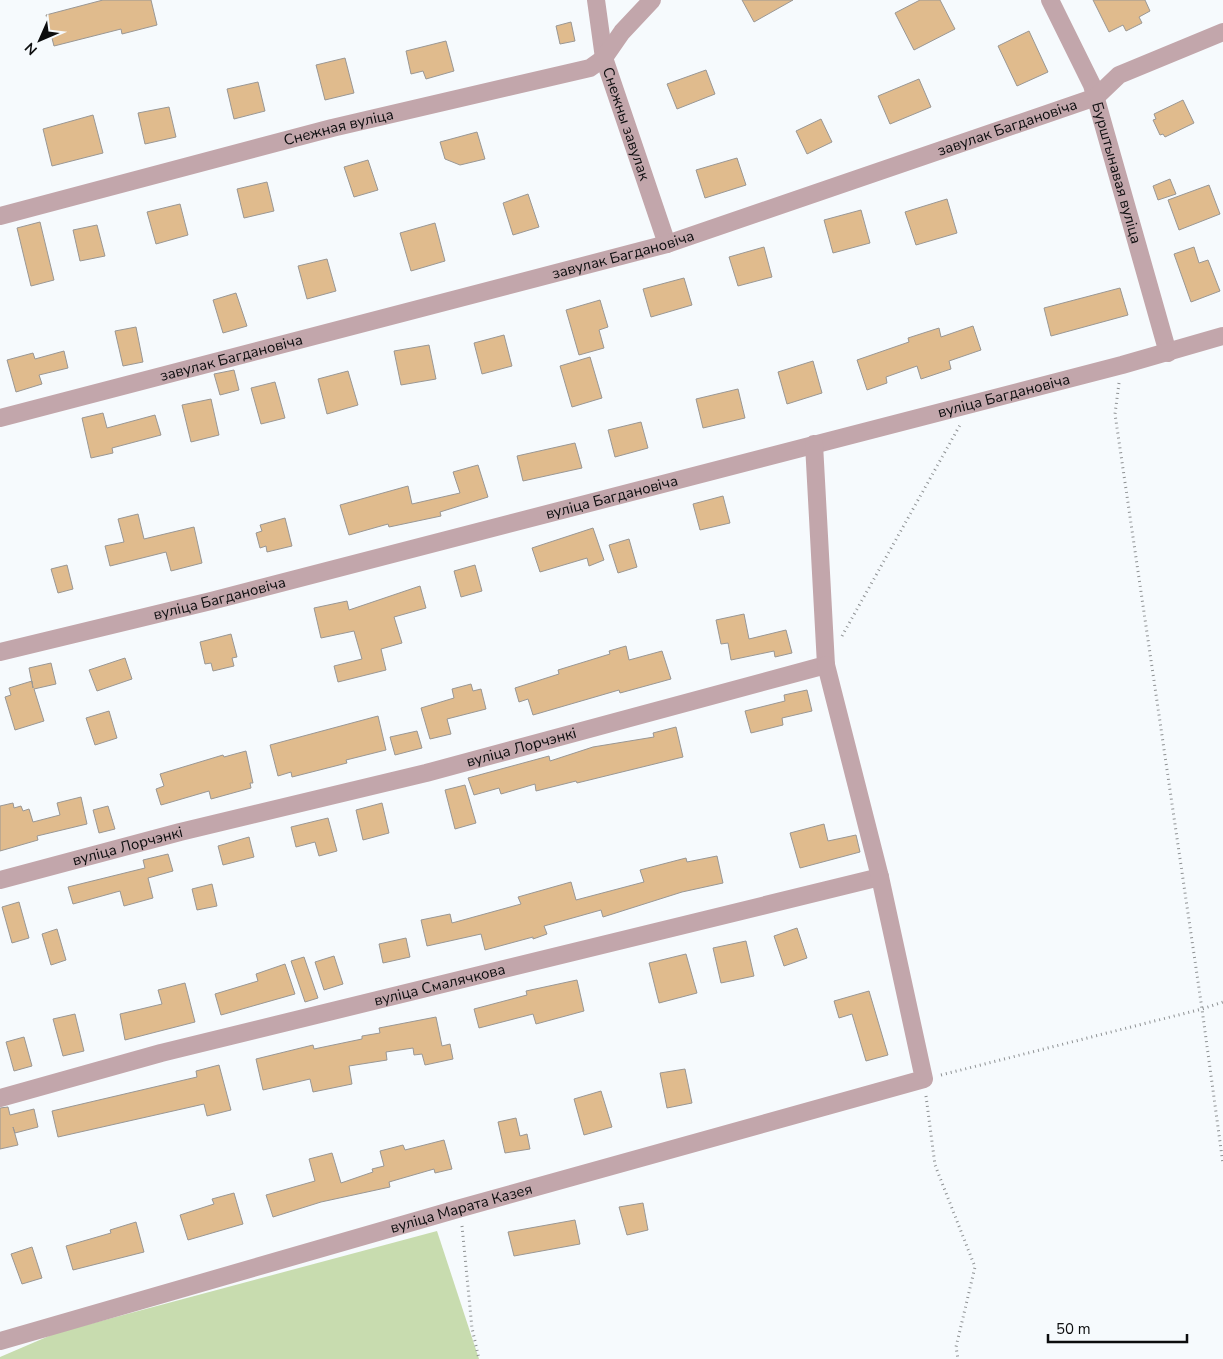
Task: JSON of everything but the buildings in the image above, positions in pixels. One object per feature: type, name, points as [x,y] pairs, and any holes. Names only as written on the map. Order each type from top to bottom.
[{"type":"street","name":"Снежны завулак","points":[[596,0],[604,58],[667,244]]},
{"type":"street","name":"Снежная вуліца","points":[[0,216],[332,128],[590,68],[604,58],[622,32],[652,0]]},
{"type":"street","name":"Бурштынавая вуліца","points":[[1050,0],[1096,97],[1168,353]]},
{"type":"street","name":"завулак Багдановіча","points":[[0,418],[667,244],[1096,97],[1119,75],[1223,32]]},
{"type":"street","name":"вуліца Багдановіча","points":[[0,652],[212,601],[1122,366],[1223,336]]},
{"type":"street","points":[[814,444],[826,665],[880,877],[924,1080]]},
{"type":"street","name":"вуліца Лорчэнкі","points":[[0,880],[180,832],[426,774],[826,665]]},
{"type":"street","name":"вуліца Смалячкова","points":[[0,1098],[161,1053],[880,877]]},
{"type":"street","name":"вуліца Марата Казея","points":[[0,1341],[460,1208],[924,1080]]},
{"type":"path","points":[[1122,366],[1115,414],[1223,1164]]},
{"type":"path","points":[[840,639],[960,424],[959,407]]},
{"type":"path","points":[[958,1359],[956,1347],[975,1267],[935,1165],[924,1080],[1223,1002]]},
{"type":"path","points":[[460,1208],[472,1328],[479,1359]]},
{"type":"green space","points":[[437,1231],[479,1359],[0,1359],[0,1357],[56,1333]]}]
